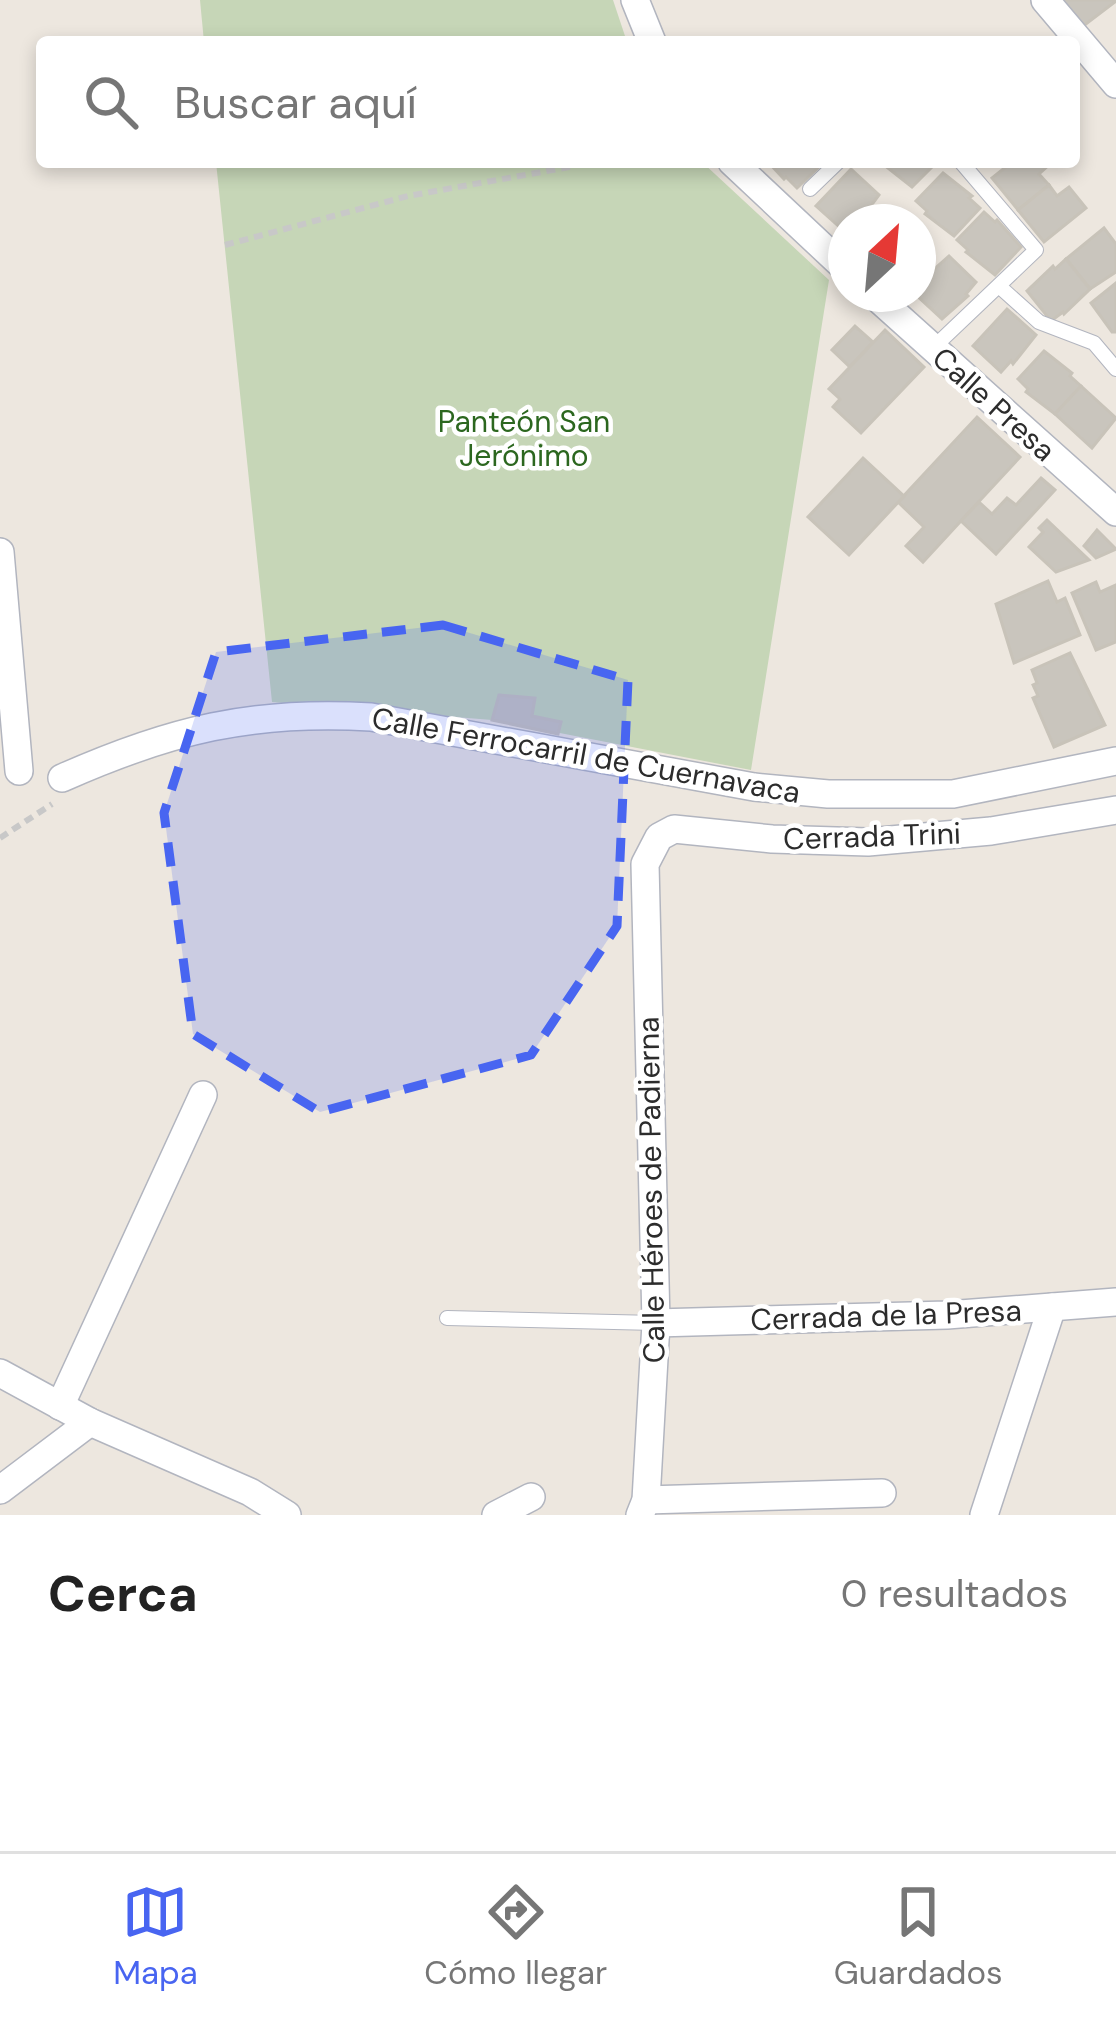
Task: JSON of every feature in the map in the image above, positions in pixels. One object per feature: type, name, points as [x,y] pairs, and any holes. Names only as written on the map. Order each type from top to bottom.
[{"type":"street","points":[[634,0],[649,36]]},
{"type":"street","points":[[1045,0],[1075,36]]},
{"type":"street","points":[[1080,41],[1116,84]]},
{"type":"street","points":[[738,168],[828,252]]},
{"type":"street","name":"Calle Presa","points":[[892,312],[1116,512]]},
{"type":"street","points":[[0,552],[19,771]]},
{"type":"street","name":"Calle Ferrocarril de Cuernavaca","points":[[62,778],[182,732],[307,713],[371,717],[754,787],[848,796],[953,794],[1116,761]]},
{"type":"street","name":"Cerrada Trini","points":[[645,864],[659,837],[674,830],[868,842],[991,832],[1116,810]]},
{"type":"street","name":"Calle Héroes de Padierna","points":[[643,1508],[656,1323],[645,864]]},
{"type":"street","points":[[60,1406],[203,1095]]},
{"type":"street","name":"Cerrada de la Presa","points":[[656,1323],[947,1315],[1116,1301]]},
{"type":"street","points":[[984,1515],[1052,1307]]},
{"type":"street","points":[[0,1373],[90,1422],[250,1492],[286,1515]]},
{"type":"street","points":[[0,1490],[90,1422]]},
{"type":"street","points":[[643,1508],[882,1493]]},
{"type":"street","points":[[496,1515],[531,1497]]},
{"type":"lane","points":[[810,189],[832,168]]},
{"type":"lane","points":[[932,349],[1035,254],[1036,244],[967,168]]},
{"type":"lane","points":[[1000,287],[1039,322],[1094,343],[1116,369]]},
{"type":"lane","points":[[447,1318],[656,1323]]},
{"type":"path","points":[[225,245],[408,196],[564,168]]},
{"type":"highlighted area","points":[[443,625],[628,680],[617,926],[531,1055],[320,1112],[193,1034],[164,813],[216,652]]},
{"type":"green space","points":[[200,0],[613,0],[625,36],[203,36]]},
{"type":"green space","name":"Panteón San Jerónimo","points":[[217,168],[708,168],[828,279],[751,770],[492,720],[272,702]]},
{"type":"building","points":[[1060,0],[1116,0],[1116,1],[1082,27]]},
{"type":"building","points":[[774,168],[818,168],[797,188]]},
{"type":"building","points":[[888,168],[931,168],[912,187]]},
{"type":"building","points":[[1004,168],[1046,168],[1039,174],[1049,185],[1018,210],[992,178]]},
{"type":"building","points":[[851,169],[879,195],[872,204],[828,204],[828,217],[816,206]]},
{"type":"building","points":[[943,173],[980,208],[954,236],[936,222],[936,204],[916,201]]},
{"type":"building","points":[[1049,185],[1057,196],[1069,187],[1086,208],[1044,242],[1018,210]]},
{"type":"building","points":[[984,212],[1021,247],[995,275],[957,240]]},
{"type":"building","points":[[1104,228],[1116,244],[1116,272],[1090,289],[1066,259]]},
{"type":"building","points":[[949,256],[976,282],[942,319],[934,312],[936,268]]},
{"type":"building","points":[[1066,259],[1090,289],[1051,321],[1027,291]]},
{"type":"building","points":[[1116,283],[1116,332],[1112,332],[1091,303]]},
{"type":"building","points":[[1007,309],[1036,335],[1001,372],[973,346]]},
{"type":"building","points":[[855,326],[873,342],[850,367],[832,350]]},
{"type":"building","points":[[885,330],[924,367],[861,433],[833,407],[840,399],[829,389]]},
{"type":"building","points":[[1044,351],[1081,386],[1055,414],[1026,392],[1018,379]]},
{"type":"building","points":[[1081,386],[1116,418],[1092,448],[1055,414]]},
{"type":"building","points":[[977,417],[1020,457],[923,562],[906,546],[924,527],[898,502]]},
{"type":"building","points":[[863,458],[904,496],[849,555],[808,517]]},
{"type":"building","points":[[1041,478],[1055,490],[996,554],[961,521],[979,502],[992,514],[1007,498],[1016,505]]},
{"type":"building","points":[[1047,520],[1089,560],[1056,572],[1029,547]]},
{"type":"building","points":[[1097,530],[1116,549],[1096,558],[1084,546]]},
{"type":"building","points":[[1048,581],[1057,602],[1065,598],[1080,635],[1014,663],[996,604]]},
{"type":"building","points":[[1096,582],[1100,592],[1116,585],[1116,642],[1096,650],[1072,593]]},
{"type":"building","points":[[1070,653],[1105,725],[1054,747],[1033,698],[1038,696],[1032,670]]},
{"type":"building","points":[[499,695],[535,698],[532,716],[561,722],[558,734],[492,720]]}]
